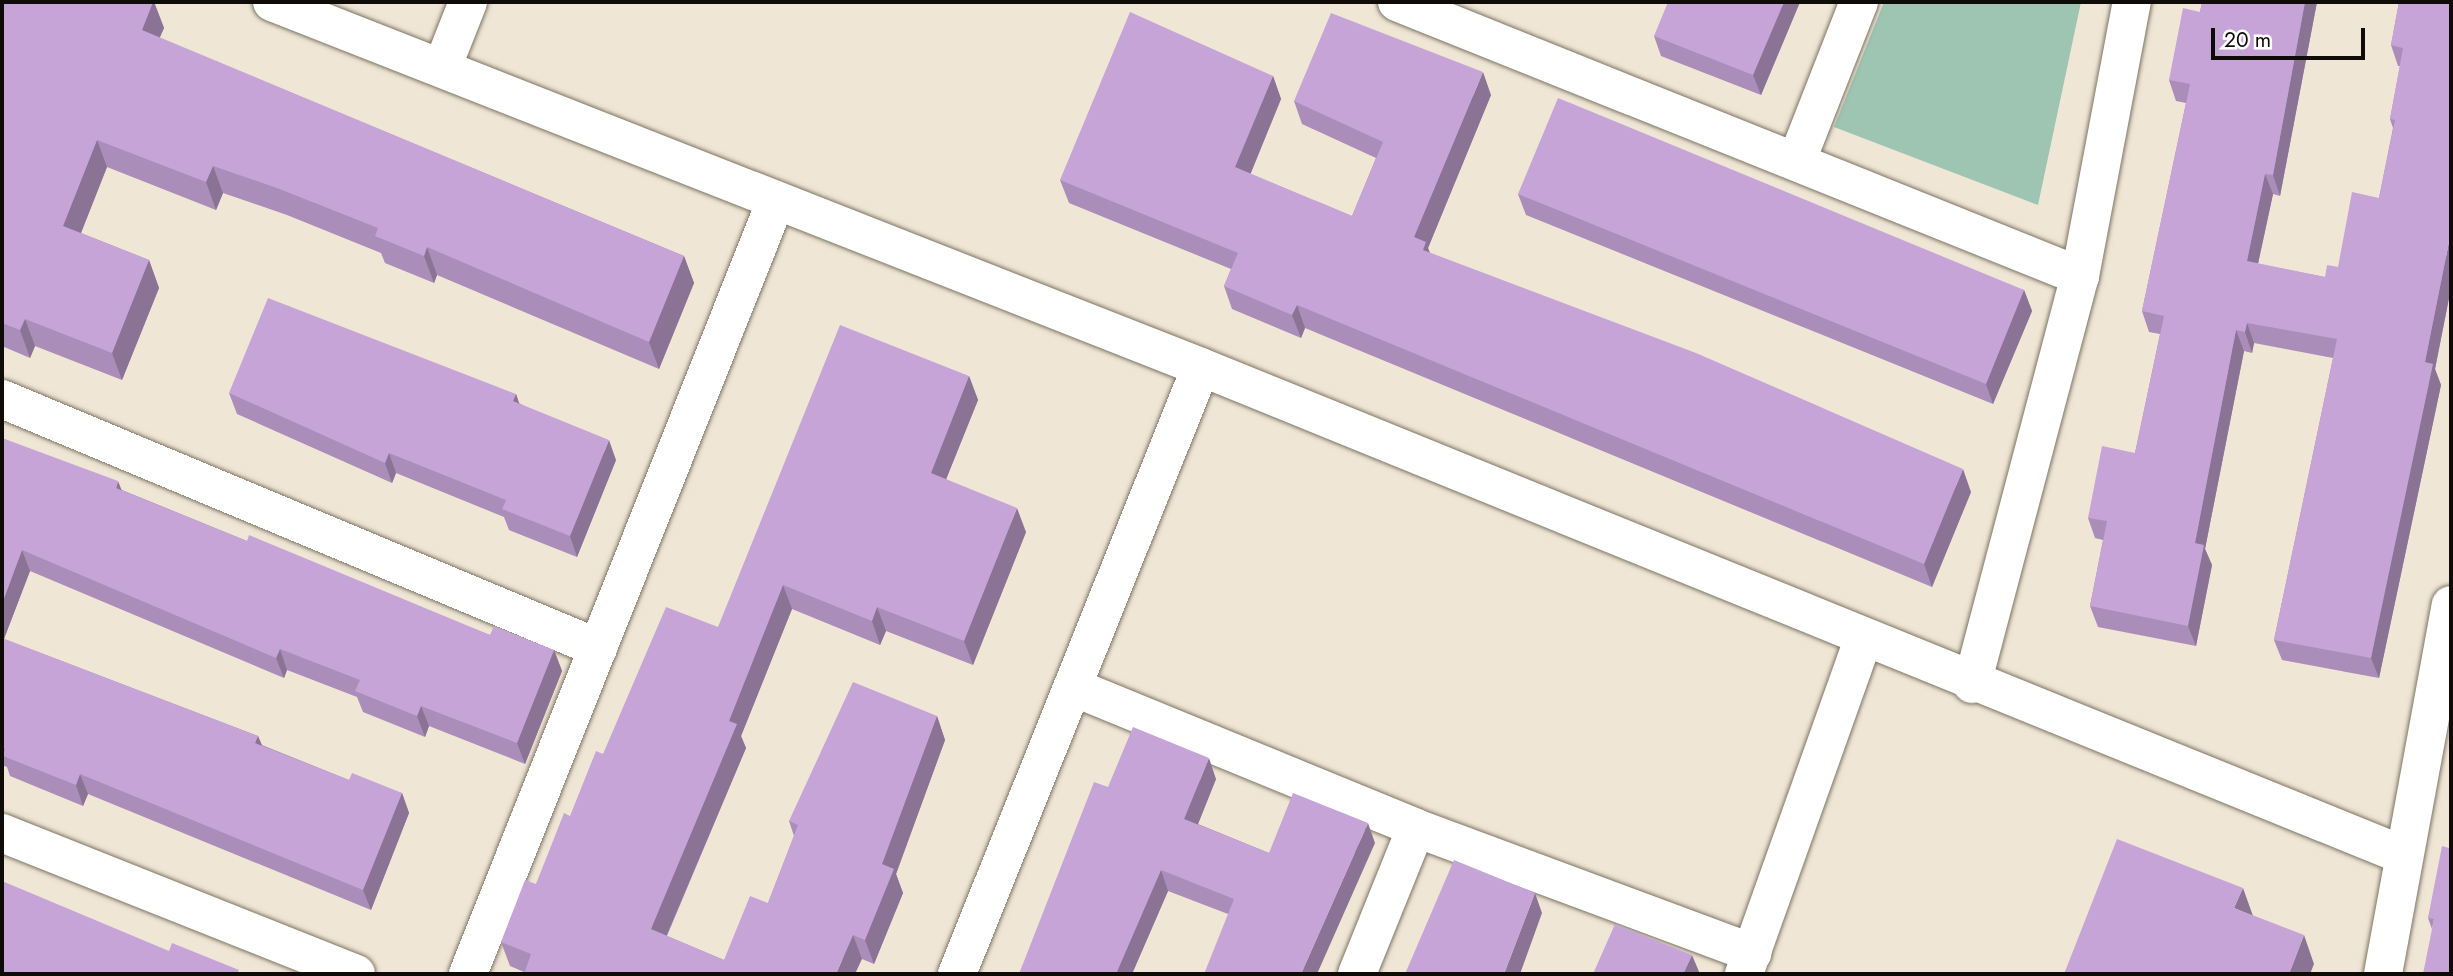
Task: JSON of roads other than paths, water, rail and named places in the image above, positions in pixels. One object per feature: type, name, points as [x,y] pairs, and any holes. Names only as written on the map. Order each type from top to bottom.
[{"type":"street","points":[[272,2],[775,203],[1201,367],[1863,640],[2403,855]]},
{"type":"street","points":[[442,68],[468,2]]},
{"type":"street","points":[[1797,160],[1859,2]]},
{"type":"street","points":[[1972,684],[2080,276],[2132,2]]},
{"type":"street","points":[[1412,5],[2080,276]]},
{"type":"street","points":[[468,974],[775,203]]},
{"type":"street","points":[[957,974],[1201,367]]},
{"type":"street","points":[[2,399],[598,648]]},
{"type":"street","points":[[2383,974],[2451,605]]},
{"type":"street","points":[[1073,687],[1748,964],[1863,640]]},
{"type":"street","points":[[1357,974],[1416,828]]},
{"type":"street","points":[[2,833],[356,974]]}]
